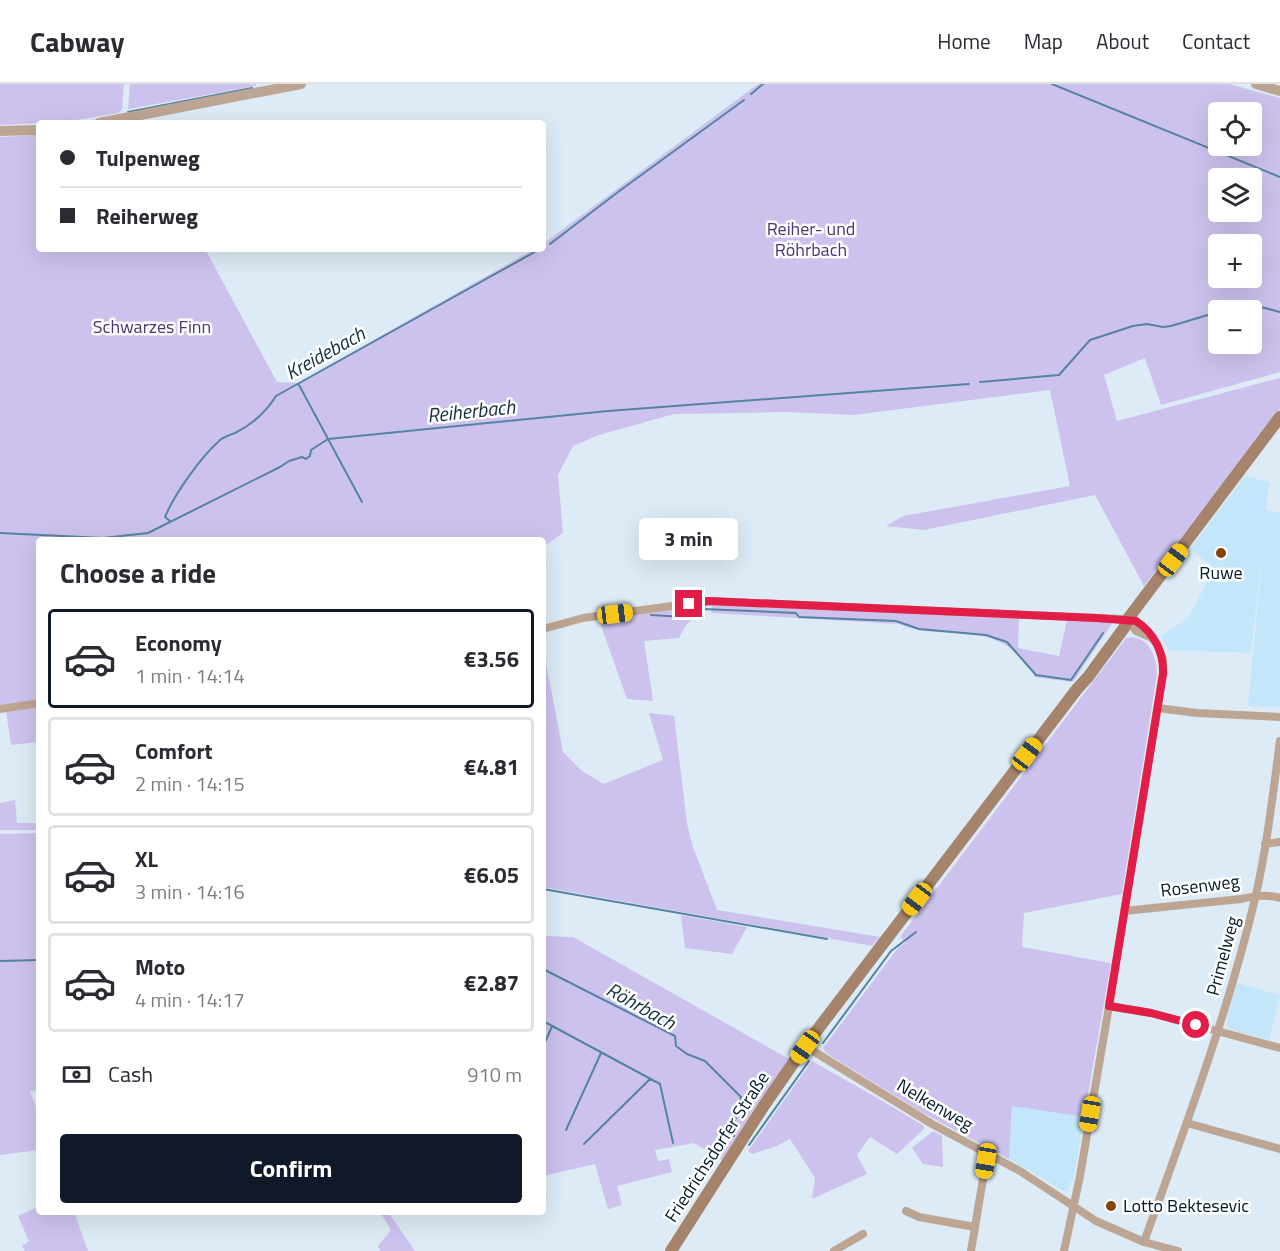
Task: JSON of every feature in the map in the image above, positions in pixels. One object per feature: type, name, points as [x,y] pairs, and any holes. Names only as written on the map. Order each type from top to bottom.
[{"type":"main road","name":"Friedrichsdorfer Straße","points":[[671,1251],[756,1117],[805,1047],[1118,637],[1127,620],[1280,417]]},
{"type":"street","points":[[115,120],[301,84]]},
{"type":"street","points":[[1256,84],[1280,91]]},
{"type":"street","points":[[0,131],[36,130]]},
{"type":"street","points":[[546,628],[582,618],[709,601],[1127,620],[1136,631],[1153,639],[1163,659],[1158,708],[1080,1176],[1064,1251]]},
{"type":"street","points":[[0,709],[36,703]]},
{"type":"street","points":[[1158,708],[1197,713],[1280,717]]},
{"type":"street","name":"Primelweg","points":[[1144,1242],[1219,1031],[1242,953],[1256,895],[1280,741]]},
{"type":"street","points":[[1265,844],[1280,842]]},
{"type":"street","name":"Rosenweg","points":[[1124,911],[1241,899],[1256,895],[1280,898]]},
{"type":"street","points":[[1109,1006],[1151,1013],[1280,1048]]},
{"type":"street","name":"Nelkenweg","points":[[805,1047],[932,1124],[1020,1171],[1104,1225],[1144,1242],[1178,1251]]},
{"type":"street","points":[[1187,1123],[1280,1149]]},
{"type":"street","points":[[971,1251],[989,1154]]},
{"type":"street","points":[[906,1211],[919,1217],[975,1227]]},
{"type":"street","points":[[834,1251],[862,1234]]},
{"type":"shaded area","points":[[1245,476],[1269,482],[1266,510],[1280,513],[1280,707],[1248,706],[1266,517],[1251,653],[1168,650],[1161,637],[1188,617],[1200,596],[1207,581],[1210,564],[1190,549]]},
{"type":"shaded area","points":[[1237,983],[1280,995],[1269,1040],[1229,1029],[1226,1023]]},
{"type":"shaded area","points":[[1012,1106],[1084,1117],[1073,1182],[1071,1181],[1068,1191],[1062,1190],[1009,1159]]},
{"type":"green space","points":[[0,84],[124,84],[122,109],[119,113],[76,120],[36,120],[36,123],[0,125]]},
{"type":"green space","points":[[130,84],[256,84],[256,86],[128,109]]},
{"type":"green space","name":"Reiher- und Röhrbach","points":[[758,84],[1229,84],[1280,98],[1280,372],[1161,405],[1145,358],[1104,375],[1117,421],[1280,378],[1280,409],[1144,586],[1095,495],[924,530],[886,526],[903,516],[1070,486],[1050,390],[854,415],[787,412],[674,414],[599,435],[573,446],[558,475],[563,533],[546,545],[546,537],[36,537],[36,699],[0,705],[0,137],[36,135],[36,252],[207,252],[277,382],[298,383],[529,252],[546,252],[546,242]]},
{"type":"green space","points":[[706,605],[705,613],[689,622],[679,638],[644,641],[653,701],[627,699],[599,620]]},
{"type":"green space","points":[[712,605],[1019,618],[1018,648],[1059,656],[1067,620],[1113,622],[1073,682],[1034,677],[1034,673],[1016,653],[1004,644],[978,635],[925,631],[899,624],[711,613]]},
{"type":"green space","points":[[1132,637],[1144,642],[1151,650],[1157,674],[1122,894],[1024,913],[1022,947],[1111,963],[1084,1117],[1012,1106],[1009,1159],[923,1113],[826,1053],[823,1048],[898,948],[906,942],[900,937],[1126,638]]},
{"type":"green space","points":[[546,663],[563,752],[582,771],[604,784],[663,760],[649,713],[674,716],[687,824],[693,847],[717,910],[880,937],[872,946],[546,888]]},
{"type":"green space","points":[[36,706],[36,742],[11,745],[6,711]]},
{"type":"green space","points":[[15,800],[17,823],[36,823],[36,830],[0,830],[0,803]]},
{"type":"green space","points":[[36,833],[36,1090],[30,1091],[36,1108],[36,1150],[0,1155],[0,834]]},
{"type":"green space","points":[[681,915],[747,927],[732,954],[685,948]]},
{"type":"green space","points":[[546,936],[573,937],[791,1060],[758,1103],[722,1160],[694,1143],[655,1150],[658,1161],[669,1159],[672,1172],[617,1186],[622,1205],[608,1209],[595,1164],[546,1175]]},
{"type":"green space","points":[[812,1061],[924,1126],[924,1129],[897,1154],[870,1137],[857,1155],[867,1174],[812,1199],[815,1178],[790,1139],[752,1154],[748,1151]]},
{"type":"green space","points":[[933,1131],[942,1136],[943,1167],[923,1164],[912,1148]]},
{"type":"green space","points":[[36,1207],[36,1215],[75,1215],[88,1251],[25,1251],[22,1246],[29,1241],[18,1216]]},
{"type":"green space","points":[[382,1215],[390,1215],[415,1251],[380,1251],[378,1246],[391,1230]]},
{"type":"waterway","name":"Kreidebach","points":[[751,94],[763,84]]},
{"type":"waterway","points":[[1052,84],[1280,177]]},
{"type":"waterway","points":[[128,112],[252,88]]},
{"type":"waterway","name":"Kreidebach","points":[[550,244],[744,100]]},
{"type":"waterway","name":"Kreidebach","points":[[170,521],[165,517],[169,508],[204,457],[221,440],[248,426],[276,396],[535,252]]},
{"type":"waterway","name":"Reiherbach","points":[[1262,307],[1280,312]]},
{"type":"waterway","name":"Reiherbach","points":[[980,382],[1059,375],[1090,340],[1133,326],[1147,324],[1171,326],[1208,315]]},
{"type":"waterway","name":"Reiherbach","points":[[112,537],[148,533],[289,461],[302,457],[306,459],[310,456],[311,450],[328,439],[608,411],[969,384]]},
{"type":"waterway","points":[[299,385],[362,502]]},
{"type":"waterway","name":"Reiherbach","points":[[0,533],[82,537]]},
{"type":"waterway","points":[[651,615],[684,617],[703,609],[796,613],[799,617],[896,621],[919,629],[986,635],[1007,642],[1036,675],[1071,680],[1103,633]]},
{"type":"waterway","points":[[546,890],[827,939]]},
{"type":"waterway","name":"Röhrbach","points":[[823,1043],[891,951],[916,932]]},
{"type":"waterway","points":[[0,961],[36,960]]},
{"type":"waterway","name":"Röhrbach","points":[[546,971],[675,1036],[676,1046],[687,1054],[705,1061],[741,1097],[733,1128],[734,1136]]},
{"type":"waterway","points":[[546,1023],[660,1084],[673,1143]]},
{"type":"waterway","points":[[546,1040],[552,1026]]},
{"type":"waterway","points":[[566,1130],[601,1053]]},
{"type":"waterway","name":"Röhrbach","points":[[749,1145],[809,1061]]},
{"type":"waterway","points":[[584,1144],[650,1079]]},
{"type":"place","name":"Ruwe","points":[[1221,553]]},
{"type":"place","name":"Lotto Bektesevic","points":[[1111,1206]]},
{"type":"route","points":[[689,604],[709,601],[1096,618],[1136,621],[1140,624],[1161,651],[1163,674],[1109,1006],[1151,1013],[1196,1025]]},
{"type":"park label","name":"Schwarzes Finn","points":[[152,327]]}]
